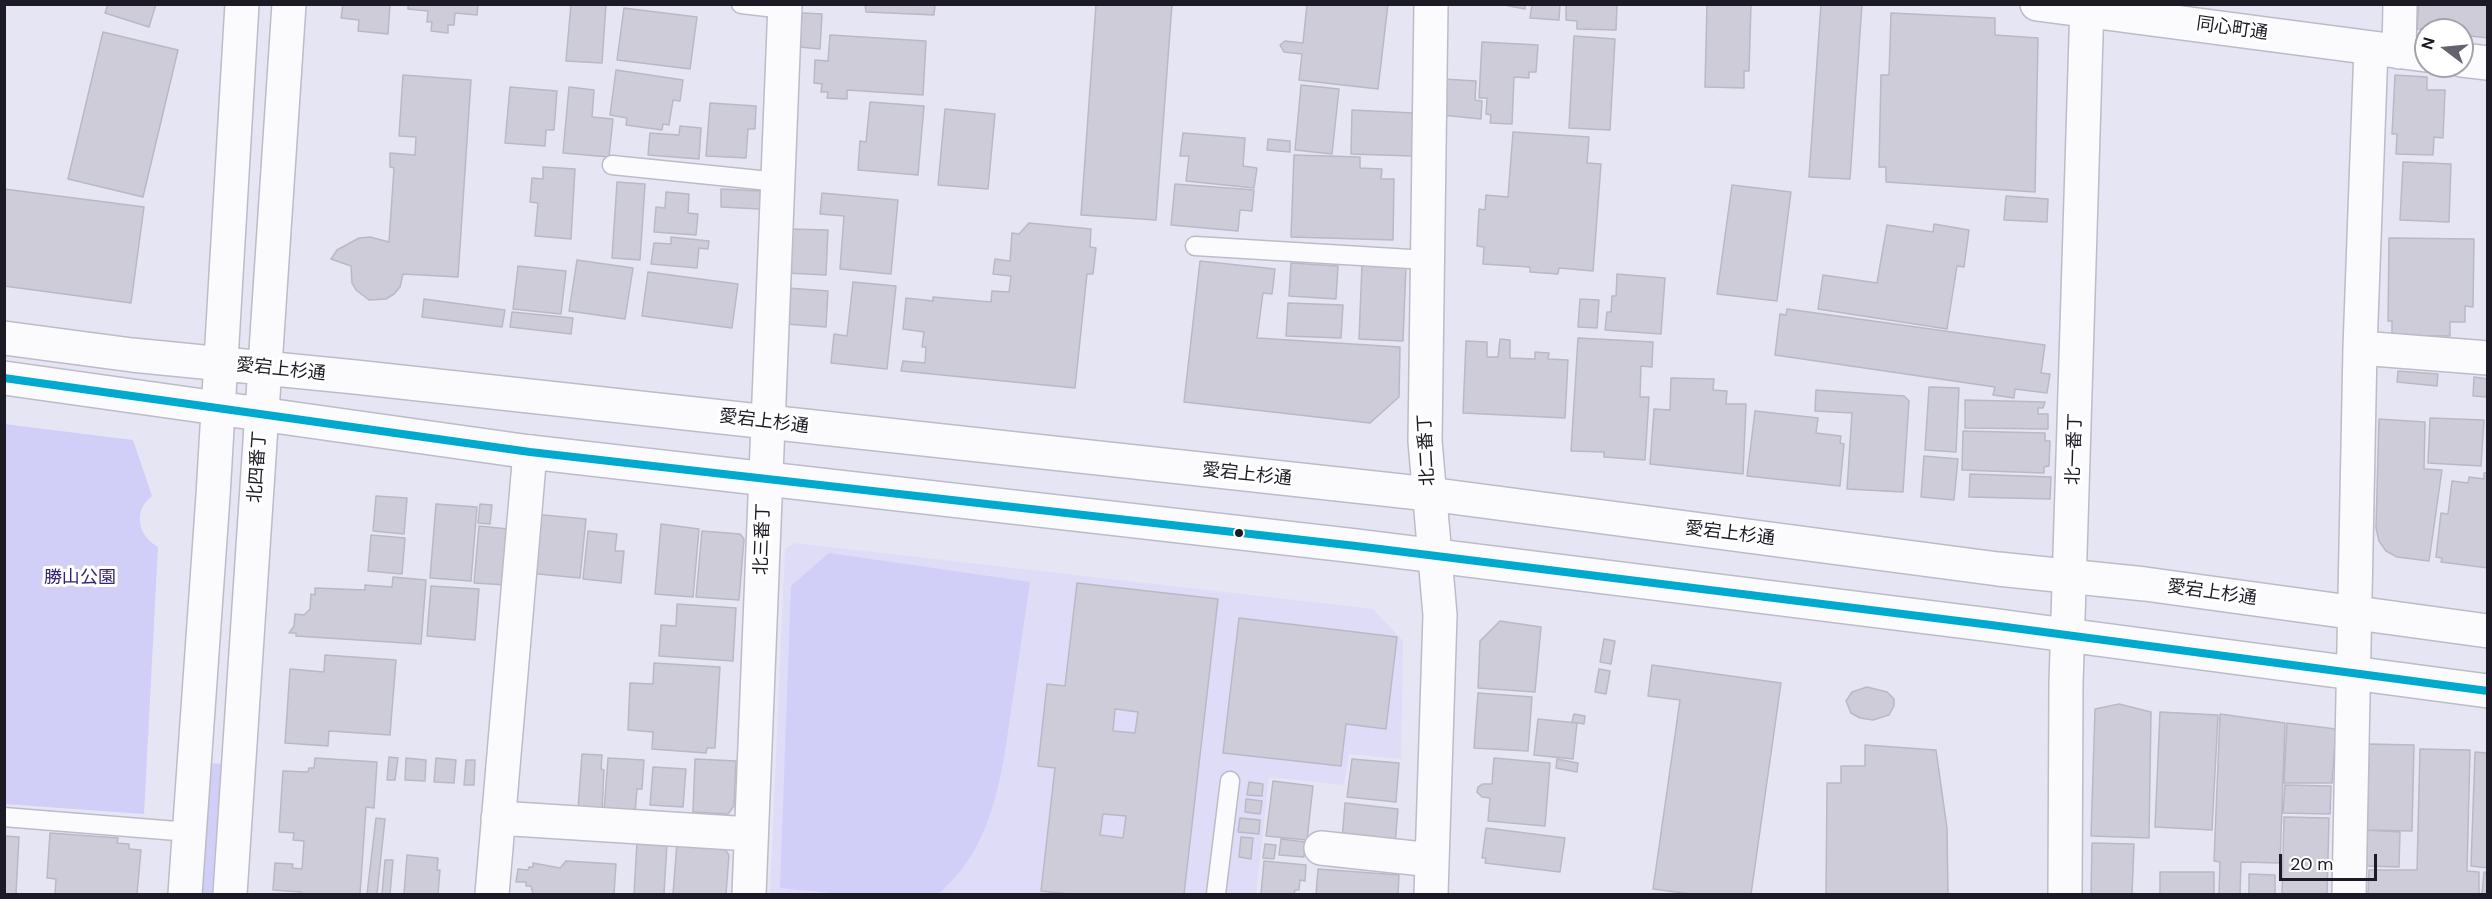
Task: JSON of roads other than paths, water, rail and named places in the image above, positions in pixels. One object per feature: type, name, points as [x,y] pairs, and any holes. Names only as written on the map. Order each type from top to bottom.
[{"type":"street","points":[[185,894],[242,4]]},
{"type":"street","name":"北四番丁","points":[[230,894],[288,4]]},
{"type":"street","name":"北二番丁","points":[[1431,4],[1425,441],[1440,615],[1431,894]]},
{"type":"street","name":"同心町通","points":[[2037,4],[2087,7],[2399,52]]},
{"type":"street","points":[[2349,894],[2360,348],[2399,52],[2400,4]]},
{"type":"street","name":"北三番丁","points":[[749,894],[785,7]]},
{"type":"street","name":"北一番丁","points":[[2065,894],[2068,635],[2087,7]]},
{"type":"street","name":"愛宕上杉通","points":[[4,338],[1429,494],[2356,612],[2487,631]]},
{"type":"street","points":[[2360,348],[2487,358]]},
{"type":"street","points":[[4,378],[530,452],[766,476],[1435,556],[2068,635],[2487,691]]},
{"type":"street","points":[[492,894],[530,452]]},
{"type":"street","points":[[498,818],[750,834]]},
{"type":"street","points":[[1321,848],[1432,860]]},
{"type":"lane","points":[[741,4],[785,7]]},
{"type":"lane","points":[[612,165],[779,182]]},
{"type":"lane","points":[[1195,246],[1426,260]]},
{"type":"lane","points":[[1216,894],[1230,781]]},
{"type":"lane","points":[[4,817],[189,832]]},
{"type":"park label","name":"勝山公園","points":[[80,578]]}]
